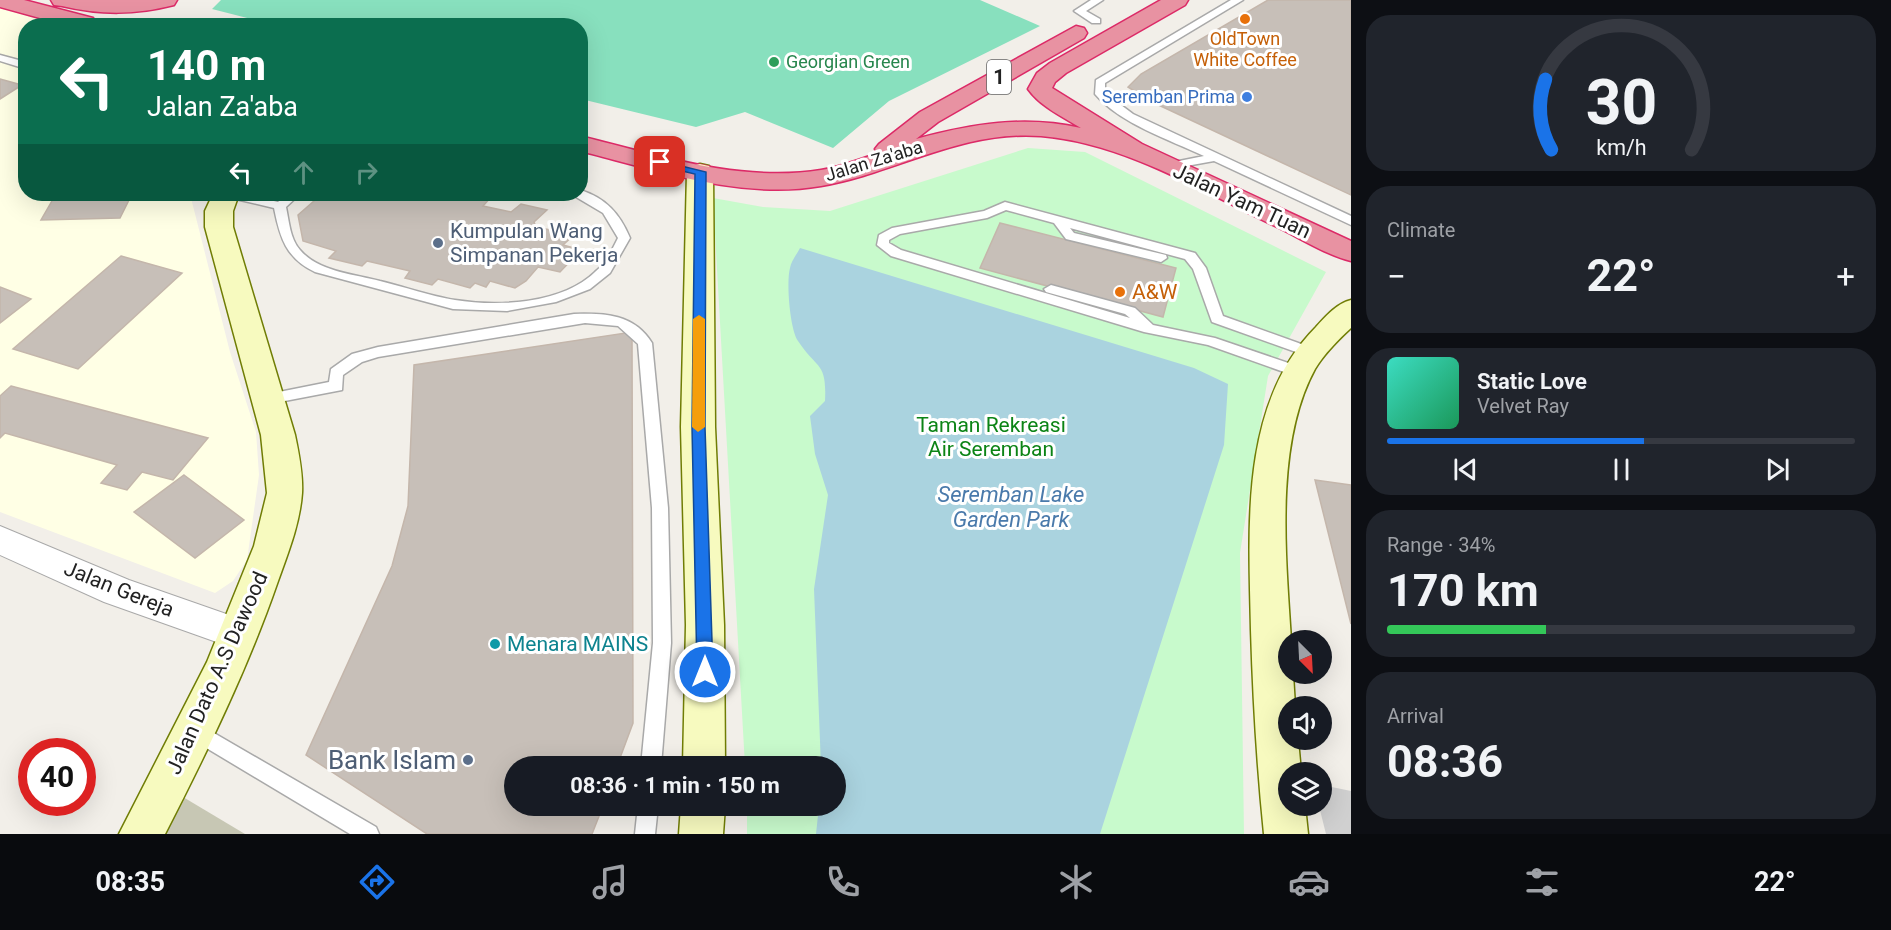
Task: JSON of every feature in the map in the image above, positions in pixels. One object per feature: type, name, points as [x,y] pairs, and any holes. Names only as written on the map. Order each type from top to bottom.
[{"type":"highway","points":[[0,0],[64,18]]},
{"type":"highway","points":[[62,0],[110,8],[157,7]]},
{"type":"highway","name":"1","points":[[869,163],[929,117],[1097,11],[1136,0]]},
{"type":"highway","name":"1","points":[[1133,149],[1050,99],[1040,89],[1044,78],[1058,68],[1177,0]]},
{"type":"highway","name":"Jalan Za'aba","points":[[588,145],[739,179],[807,180],[836,175],[928,144],[1004,129],[1058,131],[1133,149]]},
{"type":"highway","name":"Jalan Yam Tuan","points":[[1133,149],[1351,252]]},
{"type":"street","points":[[700,172],[698,427],[705,625],[704,756]]},
{"type":"street","name":"Jalan Dato A.S Dawood","points":[[141,834],[195,731],[239,634],[273,544],[281,514],[285,483],[279,437],[252,334],[219,227],[219,211],[223,201]]},
{"type":"street","points":[[1286,834],[1277,761],[1269,591],[1270,490],[1278,432],[1304,362],[1351,310]]},
{"type":"street","name":"Jalan Gereja","points":[[0,540],[117,591],[239,634]]},
{"type":"street","points":[[701,834],[702,816]]},
{"type":"lane","points":[[1238,0],[1100,82],[1100,94],[1112,105],[1351,221]]},
{"type":"lane","points":[[0,58],[18,64]]},
{"type":"lane","points":[[1168,167],[1216,157]]},
{"type":"lane","points":[[280,206],[288,242],[302,259],[325,270],[477,308],[542,300],[572,292],[596,279],[614,260],[624,238],[617,219],[601,203],[588,197]]},
{"type":"lane","points":[[260,201],[280,206]]},
{"type":"lane","points":[[280,206],[286,201]]},
{"type":"lane","points":[[1210,341],[1217,320],[1199,268],[1190,256],[1005,206],[987,214],[896,231],[883,238],[883,245],[896,253],[978,278],[1005,276],[1130,311],[1149,328],[1304,362]]},
{"type":"lane","points":[[269,399],[337,386],[336,373],[357,358],[378,352],[574,319],[599,317],[620,322],[636,330],[645,344],[660,508],[662,643],[652,756]]},
{"type":"lane","points":[[1217,320],[1304,362]]},
{"type":"lane","points":[[195,731],[369,834]]},
{"type":"lane","points":[[645,834],[647,816]]},
{"type":"shaded area","points":[[0,8],[35,18],[18,18],[18,201],[192,201],[230,352],[256,432],[259,475],[247,560],[233,581],[215,593],[0,512]]},
{"type":"shaded area","points":[[1332,787],[1351,791],[1351,834],[1326,834],[1322,816],[1332,816]]},
{"type":"shaded area","points":[[178,794],[245,834],[159,834]]},
{"type":"green space","name":"Georgian Green","points":[[221,0],[980,0],[1040,26],[889,101],[833,148],[745,112],[696,127],[588,101],[588,18],[247,18],[212,9]]},
{"type":"green space","name":"Taman Rekreasi Air Seremban","points":[[1028,148],[1085,152],[1326,272],[1268,376],[1240,553],[1244,834],[747,834],[747,816],[846,816],[846,756],[744,756],[713,198],[763,207],[830,211]]},
{"type":"water","name":"Seremban Lake Garden Park","points":[[800,248],[1194,368],[1228,384],[1224,445],[1100,834],[816,834],[818,816],[846,816],[846,756],[821,756],[814,589],[828,495],[815,454],[810,416],[825,401],[825,388],[822,372],[795,335],[789,294],[789,275]]},
{"type":"building","name":"Seremban Prima","points":[[1268,0],[1351,0],[1351,195],[1150,101],[1128,87],[1141,74]]},
{"type":"building","points":[[0,79],[18,84],[18,88],[0,99]]},
{"type":"building","points":[[52,201],[128,201],[120,218],[41,220]]},
{"type":"building","name":"Kumpulan Wang Simpanan Pekerja","points":[[314,201],[488,201],[483,206],[511,212],[521,204],[547,210],[534,222],[536,227],[574,235],[563,245],[581,250],[560,272],[538,267],[526,281],[515,288],[490,281],[486,287],[475,283],[470,288],[438,279],[432,285],[405,278],[410,271],[367,261],[362,266],[329,258],[336,251],[303,241],[298,215]]},
{"type":"building","name":"A&W","points":[[1000,223],[1176,268],[1163,317],[980,268]]},
{"type":"building","points":[[121,256],[182,273],[78,369],[13,349]]},
{"type":"building","points":[[0,287],[31,299],[0,323]]},
{"type":"building","name":"Menara MAINS","points":[[632,332],[633,723],[621,756],[504,756],[504,816],[599,816],[592,834],[427,834],[306,755],[392,566],[408,506],[414,365]]},
{"type":"building","points":[[11,386],[208,438],[173,480],[142,472],[127,490],[101,483],[117,465],[5,433],[0,438],[0,396]]},
{"type":"building","points":[[184,475],[244,520],[195,558],[134,512]]},
{"type":"building","points":[[1315,480],[1351,485],[1351,624]]},
{"type":"slow traffic","points":[[698,427],[699,319]]},
{"type":"place","name":"OldTown White Coffee","points":[[1245,19]]},
{"type":"place","name":"Georgian Green","points":[[774,62]]},
{"type":"place","name":"Seremban Prima","points":[[1247,97]]},
{"type":"place","name":"Kumpulan Wang Simpanan Pekerja","points":[[438,243]]},
{"type":"place","name":"A&W","points":[[1120,292]]},
{"type":"place","name":"Menara MAINS","points":[[495,644]]},
{"type":"place","name":"Bank Islam","points":[[468,760]]},
{"type":"route","points":[[660,162],[700,172],[698,427],[705,672]]}]
